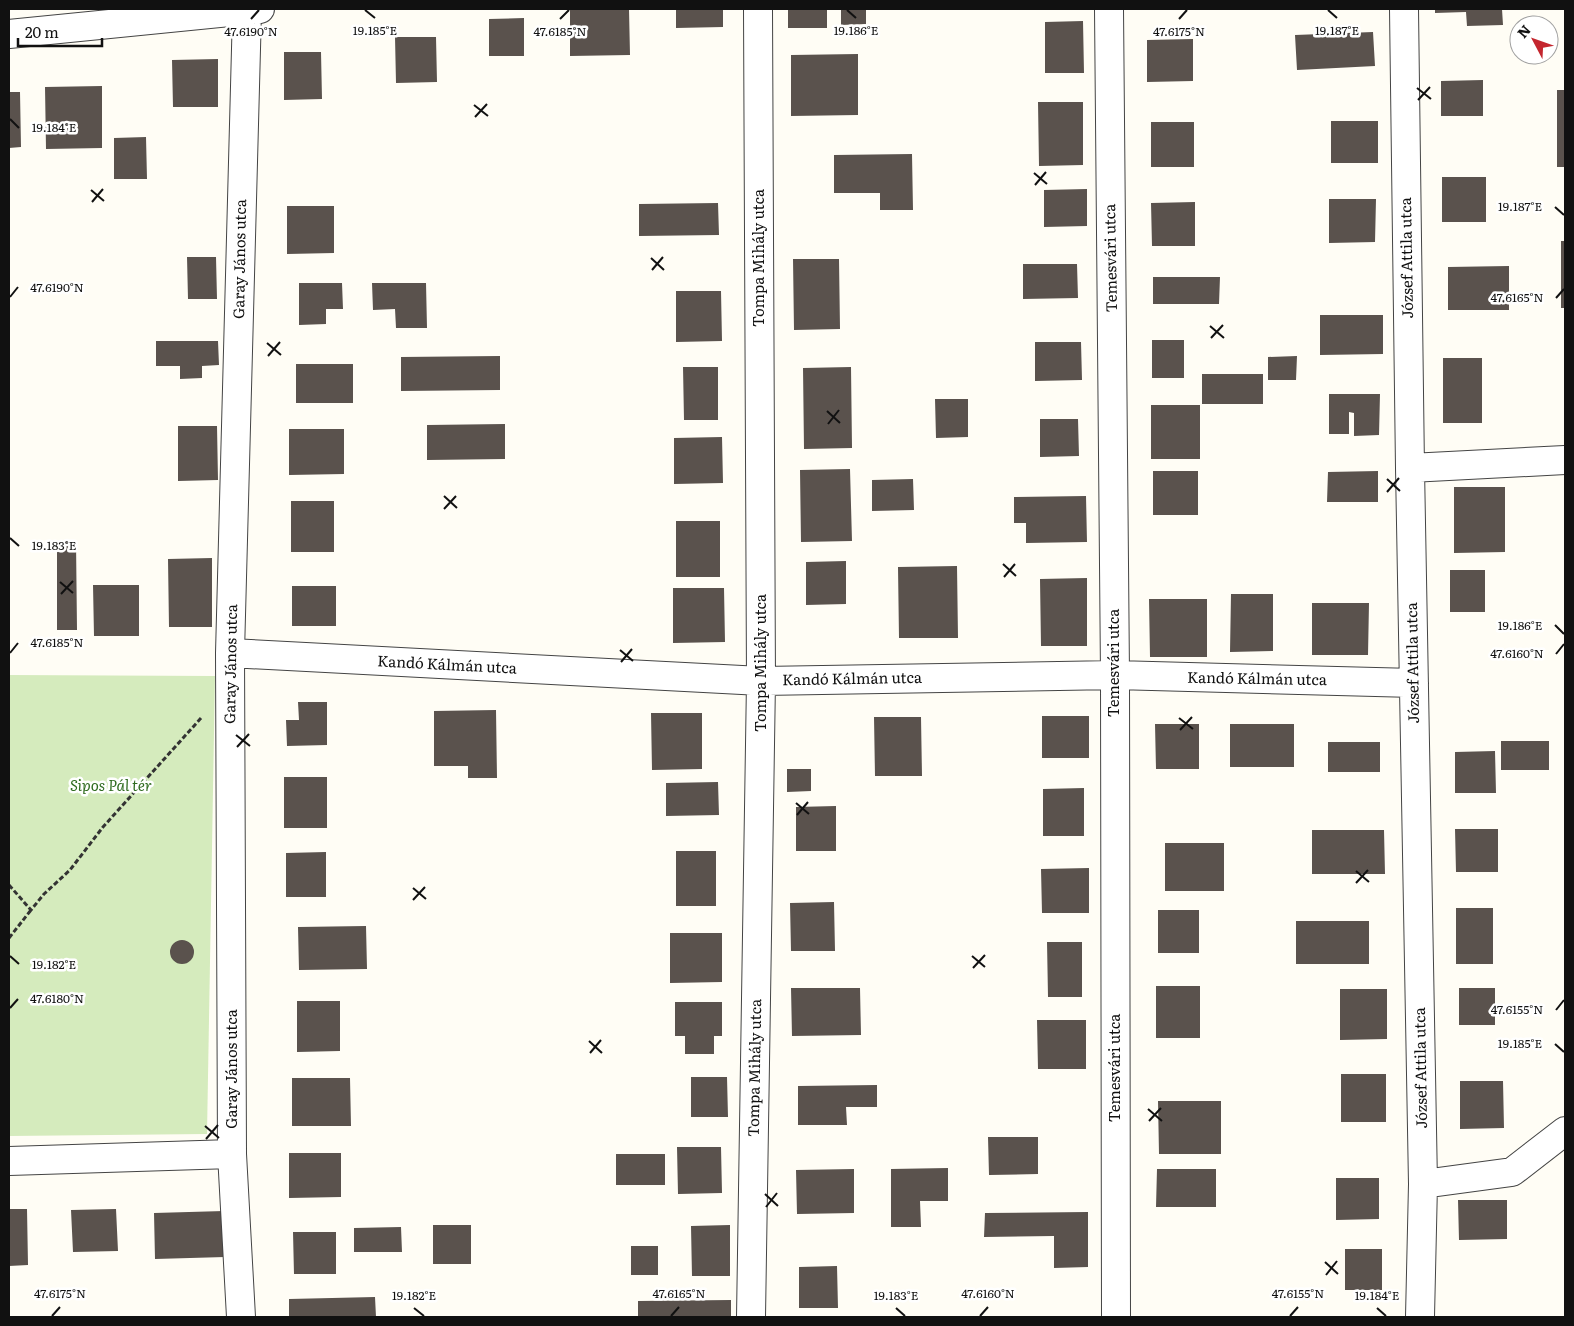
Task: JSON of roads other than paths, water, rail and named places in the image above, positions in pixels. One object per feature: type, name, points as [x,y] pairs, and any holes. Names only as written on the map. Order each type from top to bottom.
[{"type":"street","name":"Tompa Mihály utca","points":[[751,1317],[762,681],[758,9]]},
{"type":"street","name":"Temesvári utca","points":[[1108,9],[1115,675],[1116,1317]]},
{"type":"street","name":"József Attila utca","points":[[1404,9],[1423,1184],[1420,1317]]},
{"type":"street","points":[[9,34],[253,10]]},
{"type":"street","name":"Garay János utca","points":[[241,1317],[232,1154],[230,654],[253,10]]},
{"type":"street","points":[[1410,468],[1565,460]]},
{"type":"street","name":"Kandó Kálmán utca","points":[[230,654],[762,681],[1115,675],[1414,683]]},
{"type":"street","points":[[1423,1184],[1512,1172],[1565,1131]]},
{"type":"street","points":[[9,1161],[232,1154]]},
{"type":"park label","name":"Sipos Pál tér","points":[[111,786]]}]
